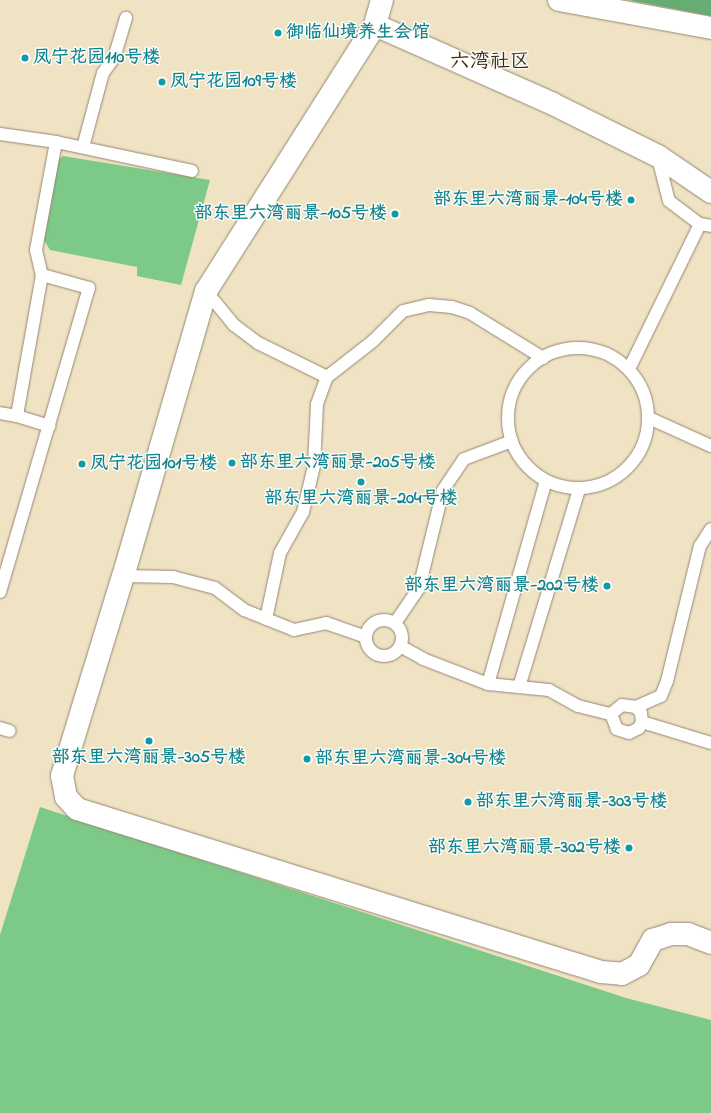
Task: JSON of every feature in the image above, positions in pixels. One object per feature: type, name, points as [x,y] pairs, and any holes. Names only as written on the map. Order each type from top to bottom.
[{"type":"street","points":[[382,0],[375,25],[206,292],[123,576],[62,776],[66,797],[77,809],[601,972],[622,974],[639,965],[653,940],[671,934],[688,934],[711,943]]},
{"type":"street","points":[[559,0],[711,28]]},
{"type":"street","points":[[375,25],[550,102],[708,182]]},
{"type":"lane","points":[[83,147],[103,73],[114,58],[126,18]]},
{"type":"lane","points":[[0,134],[83,147],[192,171]]},
{"type":"lane","points":[[18,416],[42,275],[36,250],[56,142]]},
{"type":"lane","points":[[629,369],[705,225],[669,201],[658,156]]},
{"type":"lane","points":[[0,592],[89,288],[42,275]]},
{"type":"lane","points":[[206,292],[234,325],[258,343],[327,377]]},
{"type":"lane","points":[[266,619],[280,553],[303,512],[314,466],[317,404],[327,377],[372,341],[403,311],[429,305],[452,307],[470,313],[542,358]]},
{"type":"lane","points":[[588,348],[610,355],[629,369],[640,383],[646,400],[649,418],[646,440],[636,459],[620,475],[601,485],[579,489],[562,487],[546,481],[520,458],[512,442],[508,423],[510,404],[514,391],[528,370],[542,358],[564,349],[588,348]]},
{"type":"lane","points":[[0,413],[18,416],[49,426]]},
{"type":"lane","points":[[649,418],[711,446]]},
{"type":"lane","points":[[395,623],[419,588],[442,490],[464,459],[512,442]]},
{"type":"lane","points":[[488,684],[546,481]]},
{"type":"lane","points":[[519,687],[579,489]]},
{"type":"lane","points":[[611,714],[622,705],[636,707],[661,696],[669,673],[700,546],[711,529]]},
{"type":"lane","points":[[123,576],[173,577],[215,588],[244,610],[294,630],[326,623],[366,637]]},
{"type":"lane","points":[[384,619],[395,623],[402,633],[400,646],[393,655],[381,656],[370,650],[366,637],[373,623],[384,619]]},
{"type":"lane","points":[[400,646],[423,659],[488,684],[549,690],[578,706],[611,714]]},
{"type":"lane","points":[[611,714],[617,728],[629,733],[639,728],[642,722],[641,713],[636,707]]},
{"type":"lane","points":[[642,722],[711,743]]},
{"type":"green space","points":[[628,0],[711,0],[711,16]]},
{"type":"green space","points":[[63,156],[210,180],[181,285],[137,276],[137,267],[50,250],[42,237],[55,163]]},
{"type":"green space","points":[[40,807],[626,998],[711,1020],[711,1113],[0,1113],[0,935]]},
{"type":"place","name":"御临仙境养生会馆","points":[[278,33]]},
{"type":"place","name":"凤宁花园110号楼","points":[[25,58]]},
{"type":"place","name":"凤宁花园109号楼","points":[[162,82]]},
{"type":"place","name":"部东里六湾丽景-104号楼","points":[[631,200]]},
{"type":"place","name":"部东里六湾丽景-105号楼","points":[[395,214]]},
{"type":"place","name":"部东里六湾丽景-205号楼","points":[[232,463]]},
{"type":"place","name":"凤宁花园101号楼","points":[[82,464]]},
{"type":"place","name":"部东里六湾丽景-204号楼","points":[[361,482]]},
{"type":"place","name":"部东里六湾丽景-202号楼","points":[[607,586]]},
{"type":"place","name":"部东里六湾丽景-305号楼","points":[[149,741]]},
{"type":"place","name":"部东里六湾丽景-304号楼","points":[[307,759]]},
{"type":"place","name":"部东里六湾丽景-303号楼","points":[[468,802]]},
{"type":"place","name":"部东里六湾丽景-302号楼","points":[[629,848]]},
{"type":"district","name":"六湾社区","points":[[490,62]]}]
